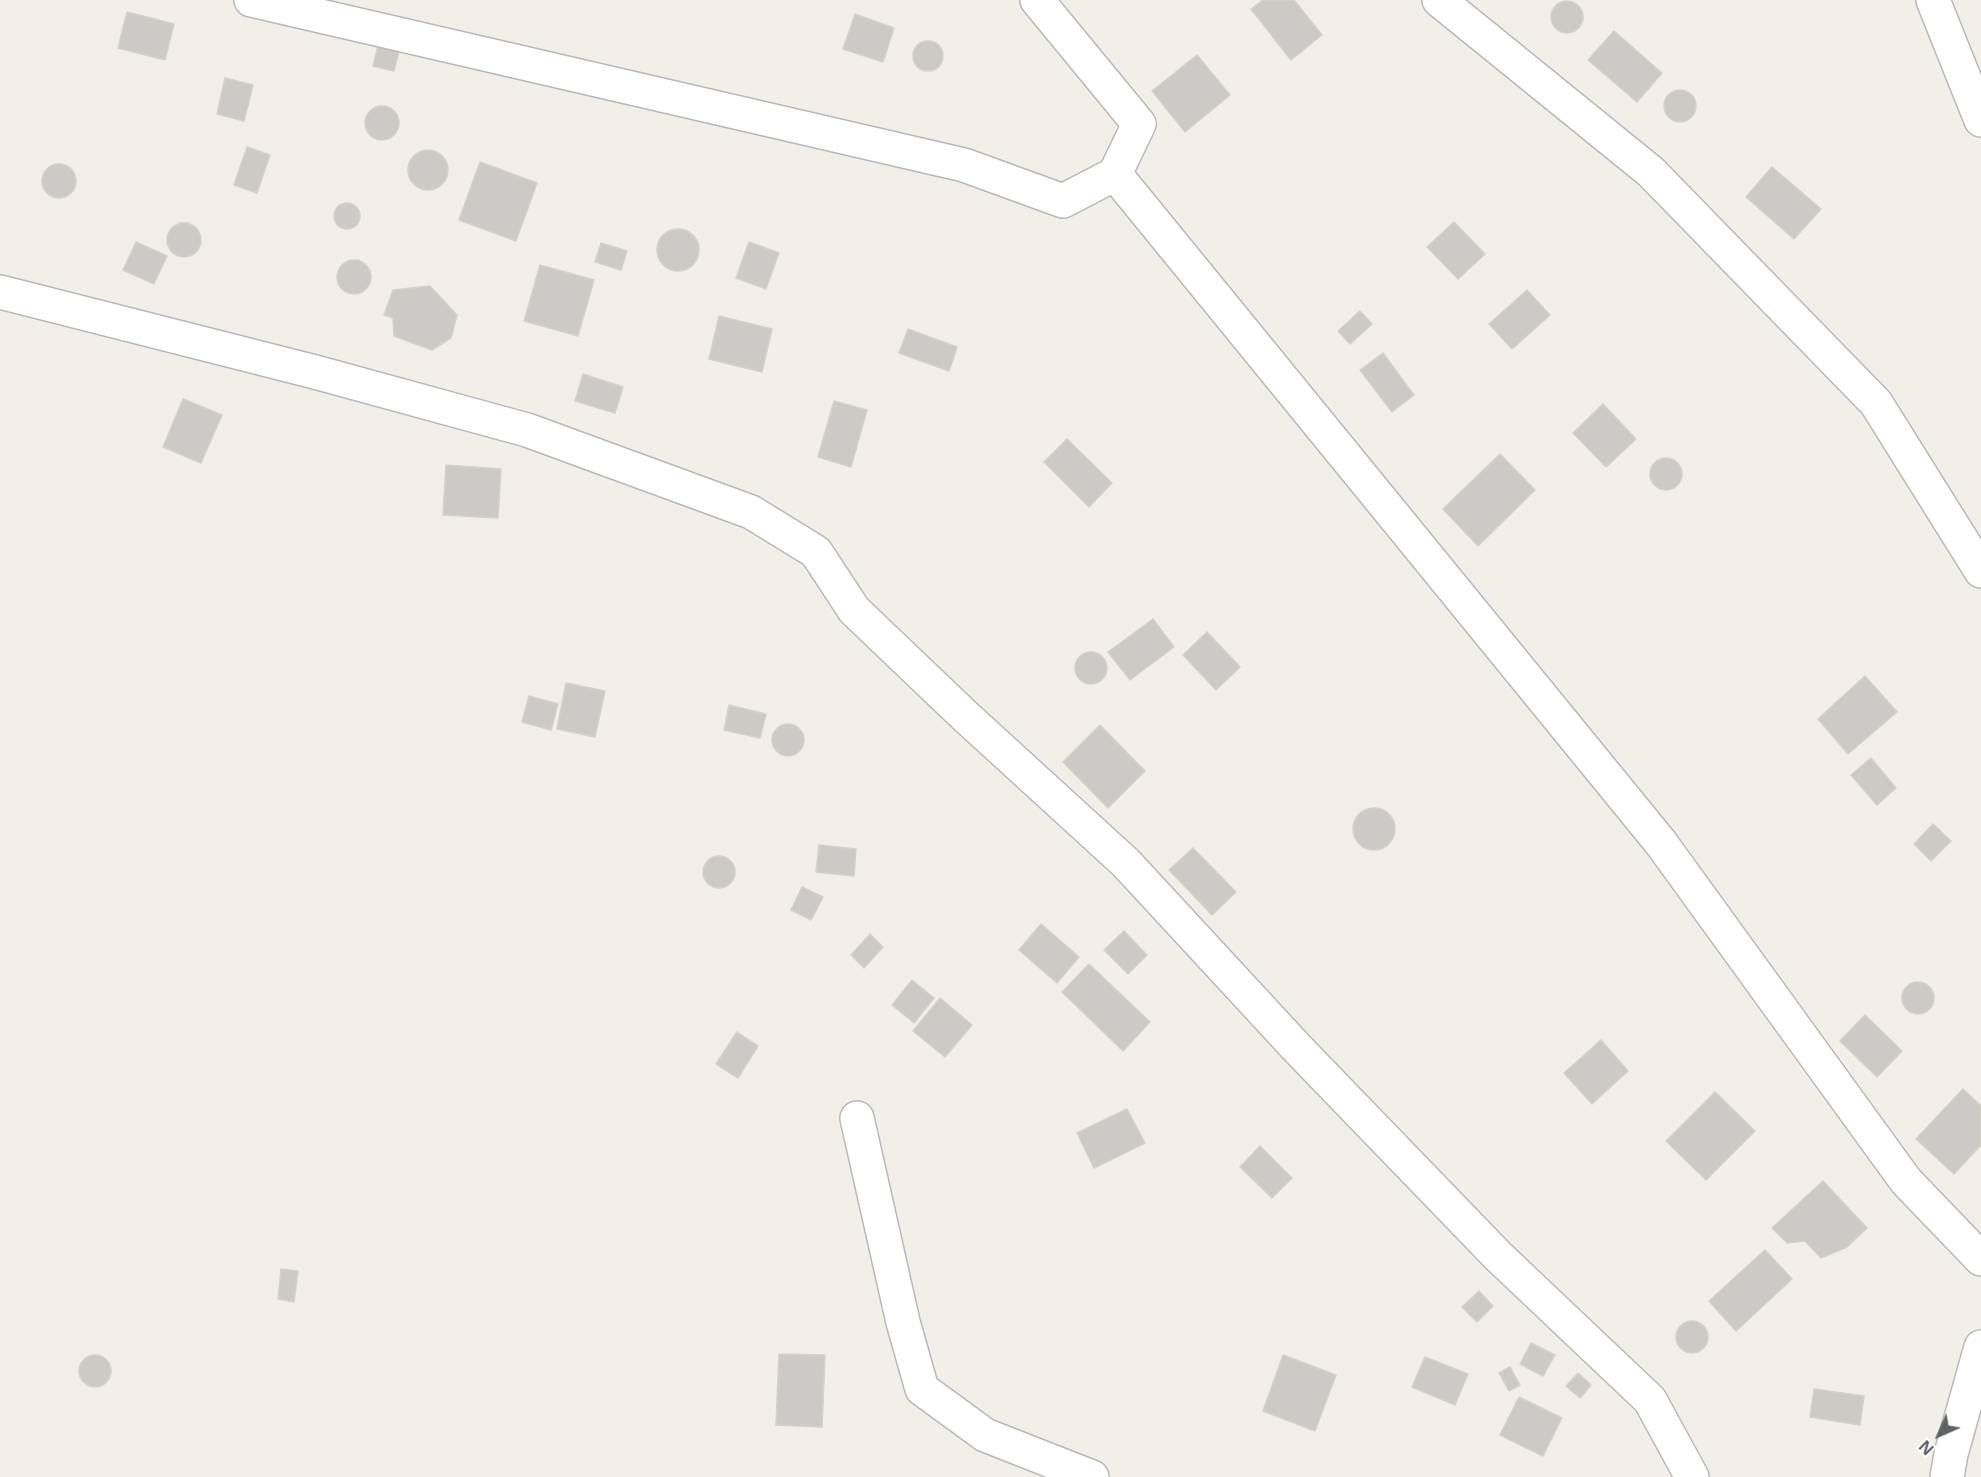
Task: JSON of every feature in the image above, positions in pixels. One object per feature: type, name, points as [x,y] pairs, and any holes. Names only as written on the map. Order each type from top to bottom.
[{"type":"street","points":[[251,0],[964,165],[1063,201],[1115,174],[1139,124],[1037,0]]},
{"type":"street","points":[[1438,0],[1651,172],[1876,403],[1981,570]]},
{"type":"street","points":[[1933,0],[1981,120]]},
{"type":"street","points":[[1115,174],[1661,843],[1906,1181],[1981,1259]]},
{"type":"street","points":[[0,292],[315,372],[527,430],[751,512],[816,552],[854,610],[964,715],[1126,863],[1297,1048],[1498,1256],[1650,1400],[1692,1477]]},
{"type":"street","points":[[857,1118],[903,1322],[922,1389],[985,1435],[1092,1477]]},
{"type":"street","points":[[1947,1477],[1951,1454],[1981,1347]]},
{"type":"building","points":[[1263,0],[1294,0],[1322,35],[1291,60],[1251,9]]},
{"type":"building","points":[[1567,1],[1578,6],[1583,17],[1578,28],[1567,33],[1556,28],[1551,17],[1556,6]]},
{"type":"building","points":[[127,12],[174,24],[165,60],[118,48]]},
{"type":"building","points":[[855,14],[894,28],[883,62],[843,49]]},
{"type":"building","points":[[1614,31],[1662,73],[1637,102],[1588,60]]},
{"type":"building","points":[[928,41],[939,45],[943,56],[939,67],[928,71],[917,67],[913,56],[917,45]]},
{"type":"building","points":[[379,42],[400,47],[394,71],[373,66]]},
{"type":"building","points":[[1197,55],[1230,95],[1185,132],[1152,91]]},
{"type":"building","points":[[225,78],[253,85],[244,121],[217,114]]},
{"type":"building","points":[[1680,90],[1691,95],[1696,106],[1691,117],[1680,122],[1669,117],[1664,106],[1669,95]]},
{"type":"building","points":[[382,106],[394,111],[399,123],[394,135],[382,140],[370,135],[365,123],[370,111]]},
{"type":"building","points":[[247,147],[270,155],[257,193],[234,185]]},
{"type":"building","points":[[428,150],[436,151],[442,156],[447,162],[447,178],[442,184],[436,189],[428,190],[420,189],[414,184],[409,178],[408,170],[409,162],[414,156],[420,151]]},
{"type":"building","points":[[480,162],[537,183],[516,241],[459,220]]},
{"type":"building","points":[[59,164],[71,169],[76,181],[71,193],[59,198],[47,193],[42,181],[47,169]]},
{"type":"building","points":[[1772,167],[1821,209],[1794,239],[1746,197]]},
{"type":"building","points":[[347,203],[357,206],[360,216],[357,226],[347,229],[337,226],[334,216],[337,206]]},
{"type":"building","points":[[1454,222],[1485,254],[1458,279],[1427,247]]},
{"type":"building","points":[[184,223],[196,228],[201,240],[196,252],[184,257],[172,252],[167,240],[172,228]]},
{"type":"building","points":[[678,229],[693,235],[699,250],[693,265],[678,271],[663,265],[657,250],[663,235]]},
{"type":"building","points":[[136,242],[167,256],[154,284],[123,270]]},
{"type":"building","points":[[749,242],[779,253],[766,289],[736,278]]},
{"type":"building","points":[[601,243],[627,251],[621,270],[595,262]]},
{"type":"building","points":[[354,260],[366,265],[371,277],[366,289],[354,294],[342,289],[337,277],[342,265]]},
{"type":"building","points":[[540,265],[594,280],[578,336],[524,321]]},
{"type":"building","points":[[430,286],[457,315],[451,338],[432,350],[394,336],[393,318],[384,315],[393,290]]},
{"type":"building","points":[[1527,290],[1550,315],[1512,349],[1489,324]]},
{"type":"building","points":[[1360,311],[1372,324],[1350,344],[1338,331]]},
{"type":"building","points":[[719,316],[772,329],[762,372],[709,359]]},
{"type":"building","points":[[908,329],[957,347],[949,371],[899,353]]},
{"type":"building","points":[[1383,353],[1414,395],[1392,412],[1360,370]]},
{"type":"building","points":[[583,374],[623,387],[615,413],[575,401]]},
{"type":"building","points":[[183,399],[222,415],[201,463],[163,447]]},
{"type":"building","points":[[834,401],[867,410],[851,467],[818,457]]},
{"type":"building","points":[[1603,404],[1636,439],[1606,467],[1573,433]]},
{"type":"building","points":[[1067,439],[1112,483],[1089,507],[1044,462]]},
{"type":"building","points":[[1500,454],[1535,490],[1478,546],[1443,509]]},
{"type":"building","points":[[1666,458],[1677,463],[1682,474],[1677,485],[1666,490],[1655,485],[1650,474],[1655,463]]},
{"type":"building","points":[[446,465],[501,469],[498,518],[443,515]]},
{"type":"building","points":[[1153,619],[1174,647],[1130,680],[1108,652]]},
{"type":"building","points":[[1207,632],[1240,667],[1216,690],[1183,655]]},
{"type":"building","points":[[1091,652],[1102,657],[1107,668],[1102,679],[1091,684],[1080,679],[1075,668],[1080,657]]},
{"type":"building","points":[[1865,676],[1897,712],[1848,754],[1818,719]]},
{"type":"building","points":[[566,683],[605,691],[595,737],[557,729]]},
{"type":"building","points":[[529,696],[558,704],[551,730],[522,722]]},
{"type":"building","points":[[729,705],[766,714],[760,738],[724,730]]},
{"type":"building","points":[[788,724],[799,729],[804,740],[799,751],[788,756],[777,751],[772,740],[777,729]]},
{"type":"building","points":[[1100,725],[1145,771],[1108,808],[1063,762]]},
{"type":"building","points":[[1871,758],[1896,788],[1877,805],[1851,775]]},
{"type":"building","points":[[1374,808],[1389,814],[1395,829],[1389,844],[1374,850],[1359,844],[1353,829],[1359,814]]},
{"type":"building","points":[[1933,824],[1951,841],[1931,861],[1914,844]]},
{"type":"building","points":[[819,845],[856,849],[854,876],[816,872]]},
{"type":"building","points":[[1193,848],[1236,892],[1212,915],[1169,870]]},
{"type":"building","points":[[719,856],[730,861],[735,872],[730,883],[719,888],[708,883],[703,872],[708,861]]},
{"type":"building","points":[[802,887],[823,897],[811,920],[791,910]]},
{"type":"building","points":[[1041,924],[1079,957],[1057,983],[1019,950]]},
{"type":"building","points":[[1124,931],[1147,955],[1128,974],[1104,950]]},
{"type":"building","points":[[870,934],[883,947],[864,968],[851,955]]},
{"type":"building","points":[[1089,964],[1150,1022],[1123,1051],[1062,992]]},
{"type":"building","points":[[912,980],[934,998],[914,1023],[892,1005]]},
{"type":"building","points":[[1918,982],[1929,987],[1934,998],[1929,1009],[1918,1014],[1907,1009],[1902,998],[1907,987]]},
{"type":"building","points":[[940,998],[972,1025],[945,1057],[913,1031]]},
{"type":"building","points":[[1865,1015],[1902,1051],[1877,1077],[1840,1041]]},
{"type":"building","points":[[737,1032],[758,1046],[738,1078],[716,1064]]},
{"type":"building","points":[[1601,1040],[1628,1071],[1592,1104],[1564,1073]]},
{"type":"building","points":[[1963,1089],[1981,1106],[1981,1145],[1954,1174],[1916,1139]]},
{"type":"building","points":[[1715,1092],[1755,1131],[1706,1180],[1666,1141]]},
{"type":"building","points":[[1127,1109],[1145,1143],[1094,1168],[1077,1133]]},
{"type":"building","points":[[1260,1146],[1292,1178],[1272,1198],[1240,1167]]},
{"type":"building","points":[[1823,1181],[1867,1228],[1847,1247],[1821,1258],[1805,1241],[1787,1243],[1772,1228]]},
{"type":"building","points":[[1765,1250],[1792,1279],[1736,1331],[1709,1301]]},
{"type":"building","points":[[281,1269],[298,1271],[294,1302],[278,1299]]},
{"type":"building","points":[[1479,1291],[1493,1306],[1477,1322],[1462,1307]]},
{"type":"building","points":[[1692,1321],[1703,1326],[1708,1337],[1703,1348],[1692,1353],[1681,1348],[1676,1337],[1681,1326]]},
{"type":"building","points":[[1531,1343],[1555,1355],[1543,1376],[1520,1364]]},
{"type":"building","points":[[779,1354],[825,1355],[822,1427],[776,1425]]},
{"type":"building","points":[[95,1355],[106,1360],[111,1371],[106,1382],[95,1387],[84,1382],[79,1371],[84,1360]]},
{"type":"building","points":[[1283,1355],[1336,1375],[1315,1431],[1263,1411]]},
{"type":"building","points":[[1425,1357],[1468,1374],[1455,1405],[1412,1387]]},
{"type":"building","points":[[1510,1367],[1520,1385],[1509,1391],[1499,1373]]},
{"type":"building","points":[[1578,1373],[1591,1385],[1580,1398],[1566,1386]]},
{"type":"building","points":[[1814,1389],[1864,1396],[1860,1425],[1810,1417]]},
{"type":"building","points":[[1519,1397],[1562,1418],[1543,1456],[1500,1435]]}]
